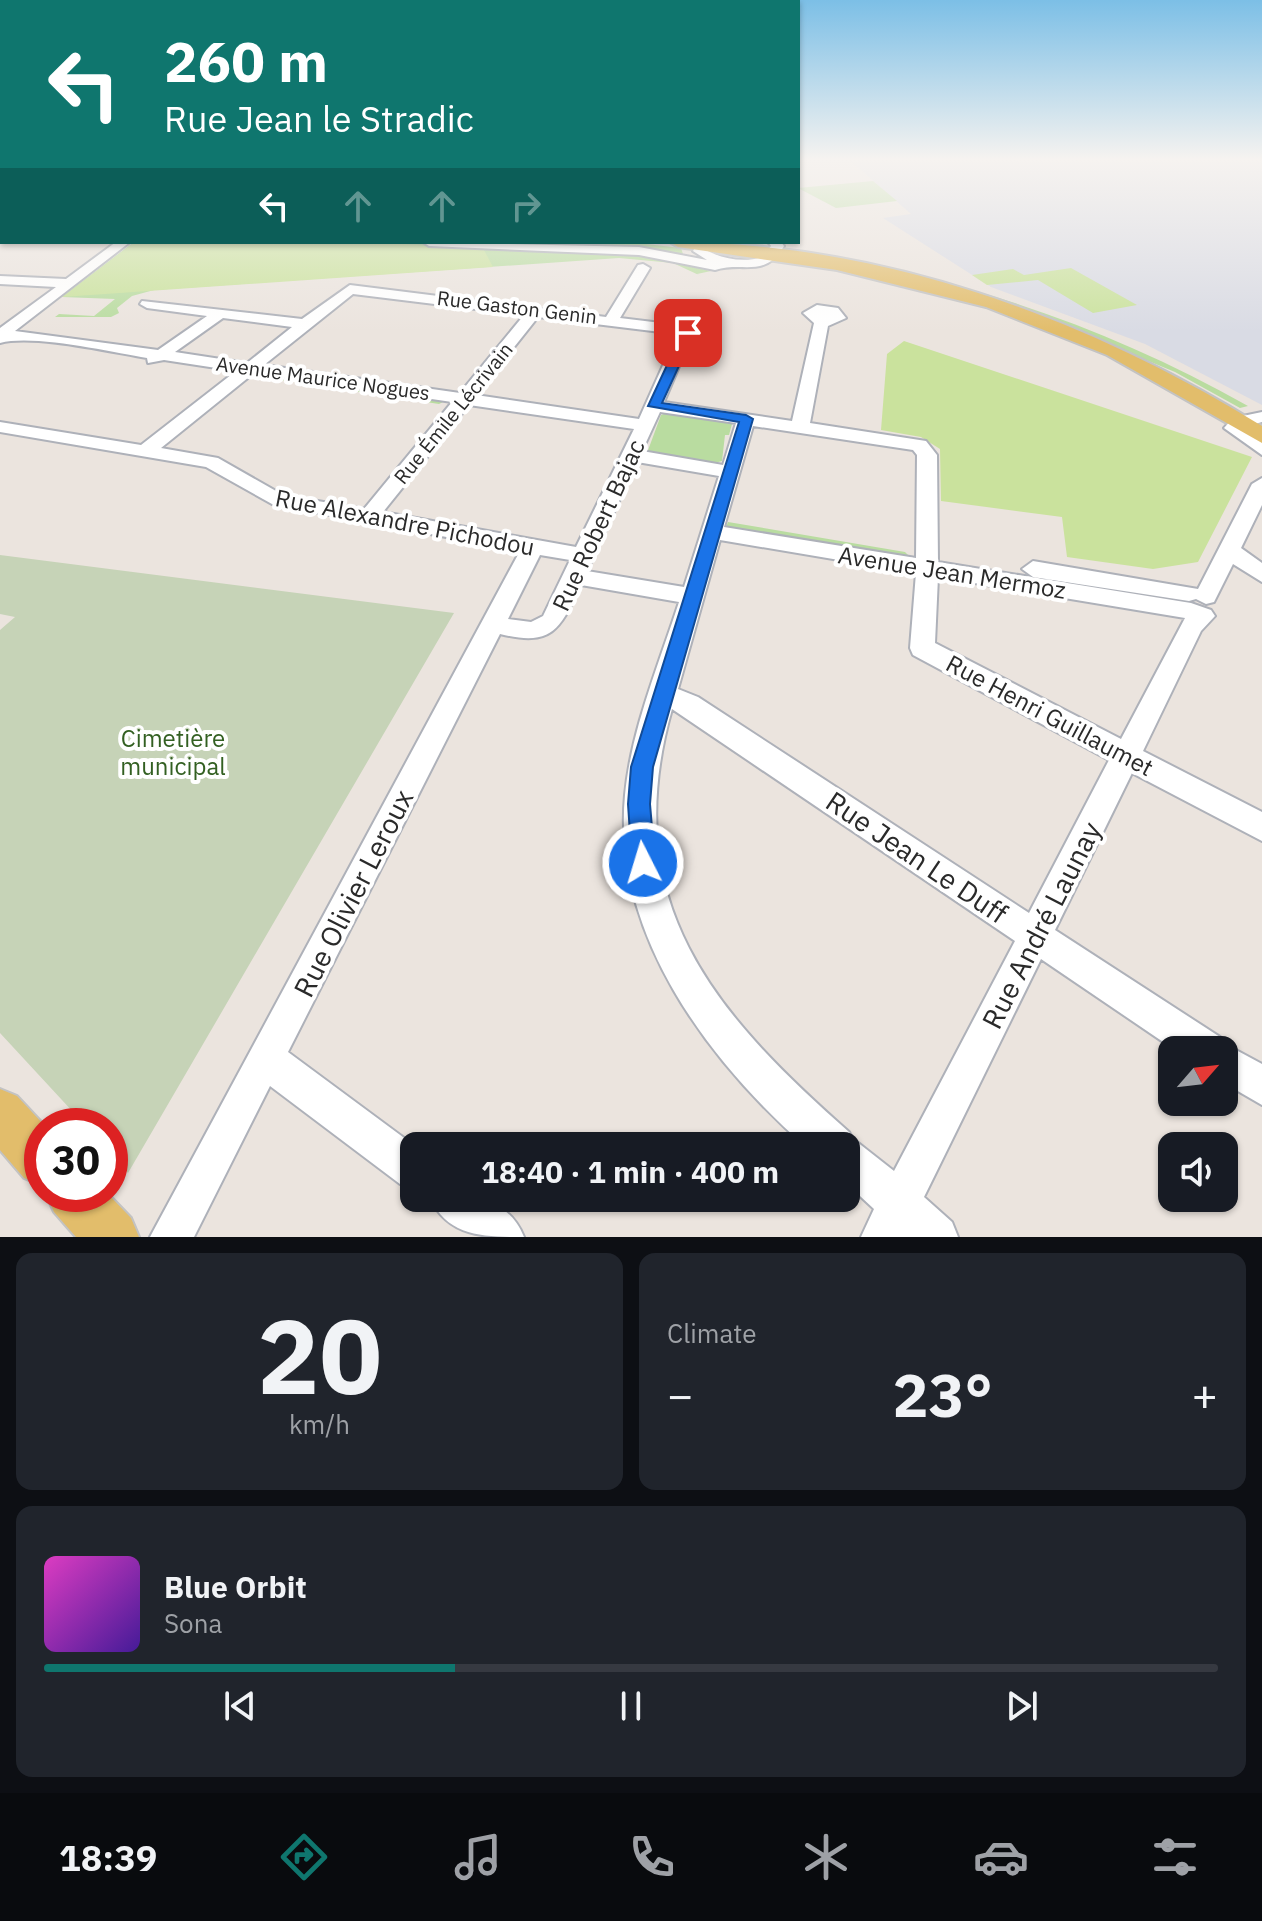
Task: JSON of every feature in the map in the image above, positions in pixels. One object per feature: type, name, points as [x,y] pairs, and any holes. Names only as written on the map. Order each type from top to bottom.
[{"type":"main road","points":[[716,244],[773,250],[913,281],[1036,318],[1125,356],[1255,424]]},
{"type":"main road","points":[[0,1113],[24,1140]]},
{"type":"main road","points":[[89,1212],[112,1237]]},
{"type":"street","points":[[0,338],[121,244]]},
{"type":"street","points":[[476,244],[639,251],[715,266],[727,260]]},
{"type":"street","points":[[706,244],[702,254],[758,263],[773,250]]},
{"type":"street","points":[[612,319],[643,268]]},
{"type":"street","points":[[0,280],[70,283]]},
{"type":"street","name":"Rue Gaston Genin","points":[[302,324],[350,289],[683,329]]},
{"type":"street","points":[[147,304],[302,324]]},
{"type":"street","name":"Rue Émile Lécrivain","points":[[370,515],[536,310]]},
{"type":"street","points":[[156,359],[221,313]]},
{"type":"street","points":[[800,426],[822,321]]},
{"type":"street","points":[[144,452],[302,324]]},
{"type":"street","name":"Rue Robert Bajac","points":[[493,624],[529,632],[545,628],[552,621],[688,333],[683,329]]},
{"type":"street","name":"Avenue Maurice Nogues","points":[[0,338],[643,430]]},
{"type":"street","points":[[654,406],[906,441],[924,449],[927,560]]},
{"type":"street","points":[[746,419],[642,767],[639,804],[643,863],[664,933],[695,991],[726,1036],[763,1080],[820,1132]]},
{"type":"street","points":[[1255,424],[1234,425],[1234,431],[1262,449]]},
{"type":"street","name":"Rue Alexandre Pichodou","points":[[0,427],[211,462],[232,470],[254,489],[279,500],[533,547],[577,566],[692,596]]},
{"type":"street","points":[[630,455],[732,472]]},
{"type":"street","name":"Rue André Launay","points":[[891,1220],[1192,626],[1197,604],[1262,484]]},
{"type":"street","name":"Avenue Jean Mermoz","points":[[716,525],[1197,604]]},
{"type":"street","name":"Rue Olivier Leroux","points":[[171,1237],[267,1060],[533,547]]},
{"type":"street","points":[[1227,549],[1262,574]]},
{"type":"street","name":"Rue Henri Guillaumet","points":[[927,560],[922,648],[1262,827]]},
{"type":"street","name":"Rue Jean Le Duff","points":[[664,695],[689,705],[1186,1036]]},
{"type":"street","points":[[267,1060],[400,1160]]},
{"type":"street","points":[[1238,1070],[1262,1086]]},
{"type":"street","points":[[860,1176],[891,1220],[937,1237]]},
{"type":"street","points":[[470,1212],[503,1237]]},
{"type":"shaded area","points":[[1262,216],[1262,405],[1145,344],[991,287],[883,218]]},
{"type":"green space","points":[[131,244],[436,244],[634,254],[711,271],[697,274],[701,276],[673,263],[619,258],[154,290],[132,296],[117,308],[119,313],[111,317],[55,317],[59,314],[94,316],[115,299],[62,297]]},
{"type":"green space","points":[[132,244],[402,244],[484,250],[493,267],[62,297]]},
{"type":"green space","points":[[502,244],[646,244],[681,248],[683,254],[656,250]]},
{"type":"green space","points":[[816,254],[930,278],[1039,311],[1145,354],[1248,406],[1240,408],[1175,372],[1020,308]]},
{"type":"green space","points":[[1071,268],[1137,305],[1093,313],[1038,280],[987,285],[972,275],[1013,269],[1024,275]]},
{"type":"green space","points":[[904,341],[1252,457],[1198,562],[1153,569],[1067,557],[1062,517],[941,501],[940,449],[921,437],[881,430],[887,354]]},
{"type":"green space","points":[[254,372],[447,400],[439,404],[254,376]]},
{"type":"green space","points":[[667,413],[732,424],[729,435],[725,435],[722,461],[715,463],[647,453],[661,415]]},
{"type":"green space","points":[[728,522],[905,552],[910,557],[725,529]]},
{"type":"green space","name":"Cimetière municipal","points":[[0,555],[454,613],[128,1173],[128,1108],[69,1108],[0,1033],[0,630],[15,617],[0,614]]},
{"type":"route","points":[[643,863],[639,804],[642,767],[746,419],[654,406],[688,333]]}]
